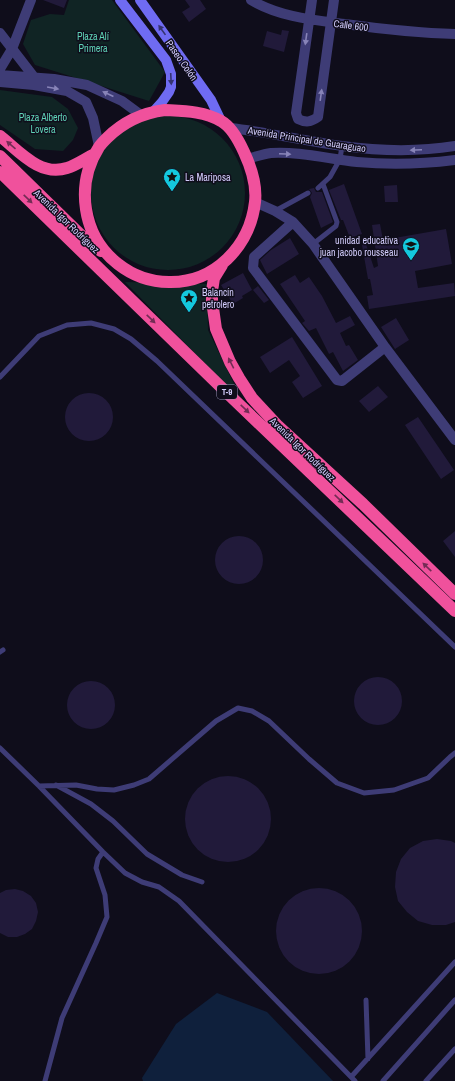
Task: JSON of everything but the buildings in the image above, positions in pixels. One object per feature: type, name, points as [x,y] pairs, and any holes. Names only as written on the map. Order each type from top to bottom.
[{"type":"highway","name":"T-9","points":[[0,136],[25,158],[36,165],[52,169],[67,168],[97,150],[115,130],[127,122],[147,113],[165,110],[191,111],[204,114],[226,125],[239,143],[247,159],[253,176],[255,202],[251,224],[245,238],[236,251],[213,271],[184,281],[168,282],[138,276],[124,269],[88,242],[49,202],[0,156]]},
{"type":"highway","name":"T-9","points":[[97,150],[89,168],[85,184],[87,216],[92,231],[100,245],[111,258]]},
{"type":"highway","name":"Avenida Igor Rodríguez","points":[[0,172],[135,304],[455,611]]},
{"type":"highway","name":"Avenida Igor Rodríguez","points":[[111,258],[118,277],[135,304]]},
{"type":"highway","name":"Avenida Igor Rodríguez","points":[[225,262],[214,278],[212,291],[216,329],[236,373],[252,398],[278,426],[455,594]]},
{"type":"street","points":[[0,69],[12,49],[31,0]]},
{"type":"street","name":"Paseo Colón","points":[[120,0],[166,60],[171,74],[171,87],[169,92],[162,102],[147,113]]},
{"type":"street","name":"Paseo Colón","points":[[140,0],[211,100],[226,125]]},
{"type":"street","name":"Calle 600","points":[[250,0],[275,11],[309,19],[407,32],[455,34]]},
{"type":"street","points":[[312,0],[296,113],[298,119],[306,122],[313,121],[318,117],[334,0]]},
{"type":"street","points":[[0,33],[34,81]]},
{"type":"street","points":[[0,75],[34,81],[67,91],[86,102],[93,118],[97,150]]},
{"type":"street","points":[[0,82],[76,82],[87,85],[147,113]]},
{"type":"street","name":"Avenida Principal de Guaraguao","points":[[226,125],[363,149],[412,150],[455,146]]},
{"type":"street","name":"Avenida Principal de Guaraguao","points":[[247,159],[271,153],[283,153],[358,162],[399,164],[455,160]]},
{"type":"street","points":[[255,202],[275,211],[293,222],[313,244],[385,347],[455,440]]},
{"type":"street","points":[[293,222],[254,257],[253,268],[337,380],[342,381],[385,347]]},
{"type":"lane","points":[[318,188],[330,177],[340,159],[342,146]]},
{"type":"lane","points":[[313,244],[336,226],[337,222],[323,184]]},
{"type":"lane","points":[[275,211],[308,192]]},
{"type":"lane","points":[[0,377],[39,336],[67,325],[91,323],[114,329],[132,339],[157,361],[455,647]]},
{"type":"lane","points":[[39,786],[55,784],[76,785],[97,789],[114,790],[139,783],[149,779],[216,721],[238,708],[252,711],[268,721],[337,783],[364,793],[394,790],[428,778],[455,753]]},
{"type":"lane","points":[[0,748],[125,873],[142,882],[159,887],[178,901],[353,1079],[368,1059],[455,962]]},
{"type":"lane","points":[[55,784],[65,791],[91,804],[114,822],[147,854],[182,875],[202,882]]},
{"type":"lane","points":[[45,1081],[62,1018],[107,917],[105,895],[96,868],[98,859],[103,852]]},
{"type":"lane","points":[[366,1000],[368,1059]]},
{"type":"lane","points":[[383,1081],[455,1000]]},
{"type":"lane","points":[[426,1081],[455,1049]]},
{"type":"green space","name":"Plaza Alí Primera","points":[[69,0],[112,0],[165,72],[149,101],[35,65],[23,44],[31,20],[50,14],[64,15]]},
{"type":"green space","name":"Plaza Alberto Lovera","points":[[0,90],[52,97],[68,109],[78,128],[73,140],[63,151],[35,149],[0,125]]},
{"type":"green space","points":[[168,116],[183,118],[204,125],[211,129],[227,144],[232,150],[239,164],[245,193],[243,208],[236,229],[232,236],[217,252],[211,257],[197,264],[168,270],[153,268],[132,261],[125,257],[109,242],[104,236],[97,222],[91,193],[93,178],[100,157],[104,150],[119,134],[125,129],[139,122]]},
{"type":"green space","points":[[125,282],[207,284],[208,330],[234,384],[229,388]]},
{"type":"water","points":[[217,993],[267,1012],[333,1081],[143,1081],[142,1078],[176,1024]]},
{"type":"place","name":"La Mariposa","points":[[172,192]]},
{"type":"place","name":"unidad educativa juan jacobo rousseau","points":[[411,261]]},
{"type":"place","name":"Balancín petrolero","points":[[189,313]]}]
